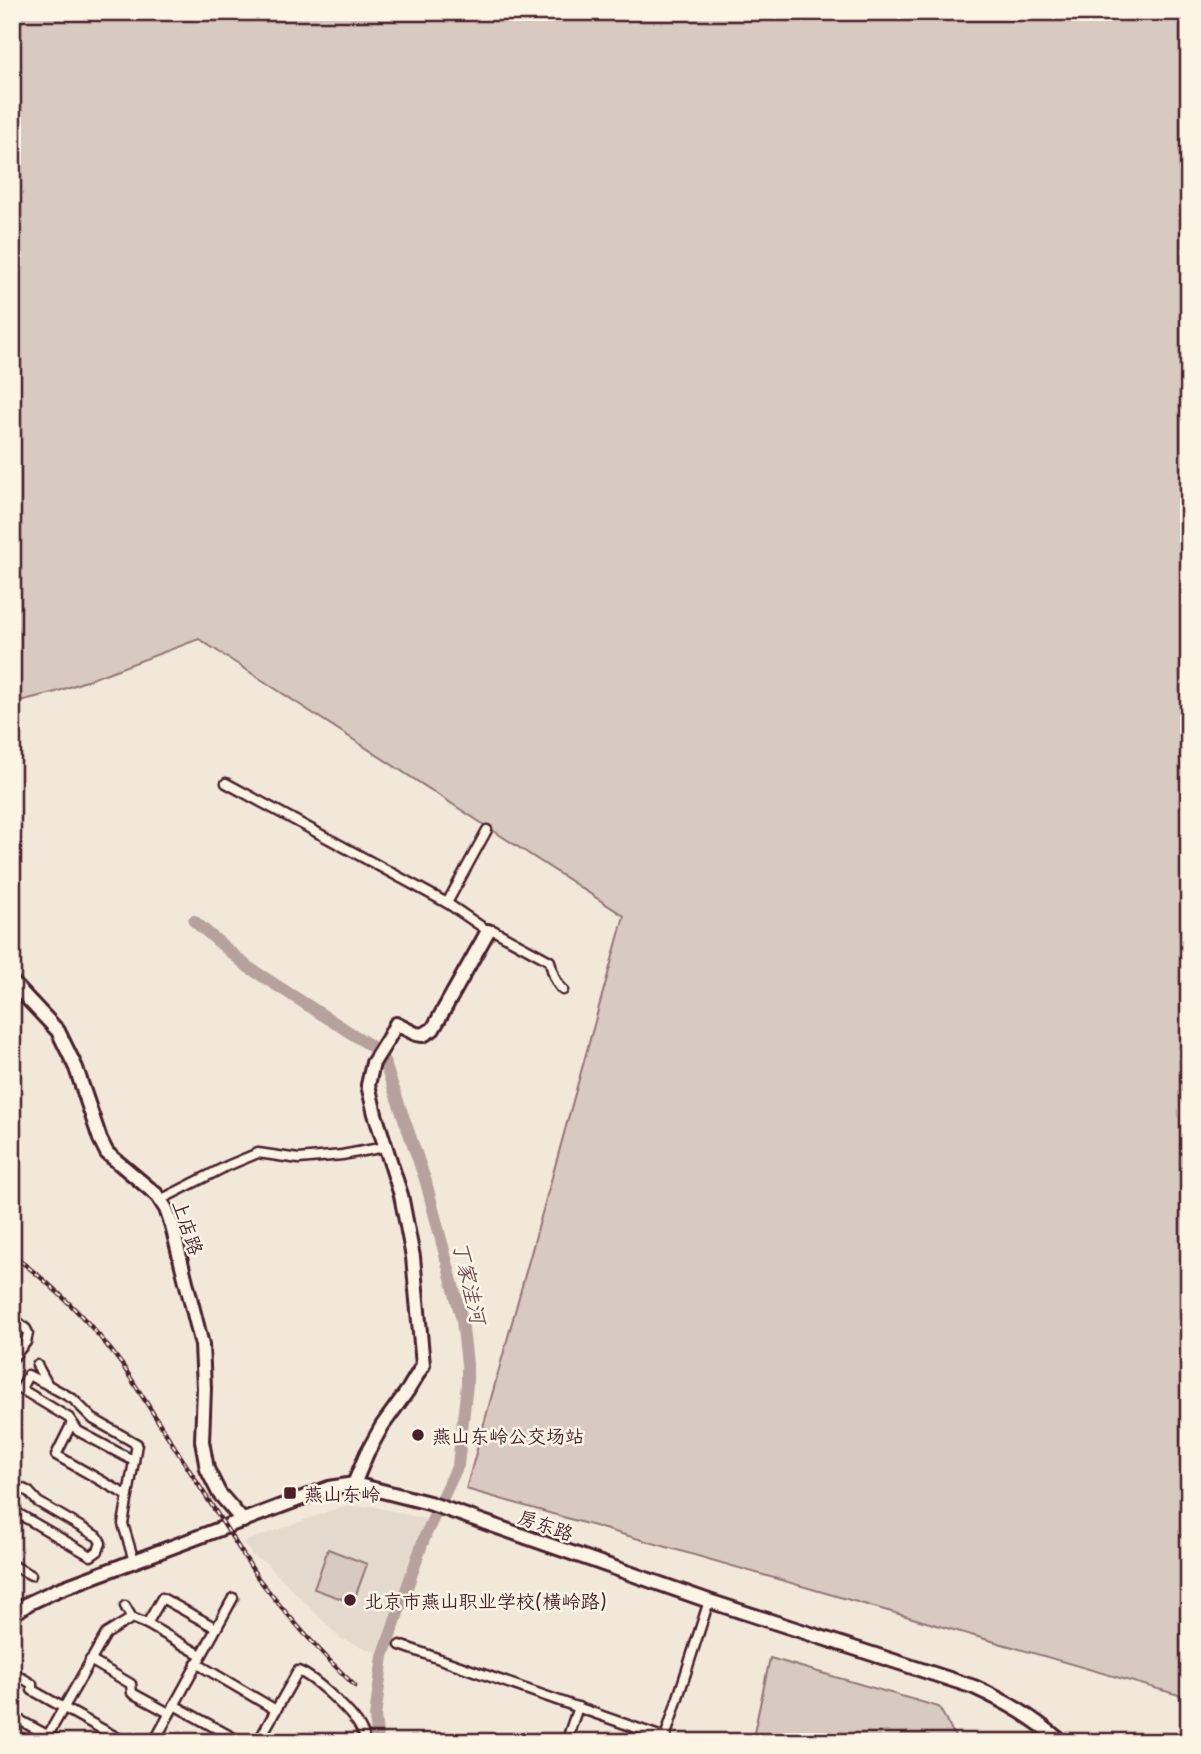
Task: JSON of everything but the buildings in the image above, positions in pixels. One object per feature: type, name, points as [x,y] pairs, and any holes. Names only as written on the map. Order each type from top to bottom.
[{"type":"street","points":[[226,783],[447,903],[488,931],[493,930],[550,961],[553,976],[563,990]]},
{"type":"street","points":[[447,903],[487,830]]},
{"type":"street","points":[[354,1484],[382,1426],[423,1365],[413,1257],[401,1195],[368,1085],[373,1063],[396,1024],[423,1035],[433,1029],[488,931]]},
{"type":"street","name":"上店路","points":[[12,982],[58,1031],[76,1068],[107,1153],[152,1189],[166,1209],[202,1346],[202,1441],[206,1469],[219,1493],[243,1521]]},
{"type":"street","points":[[160,1200],[258,1153],[299,1159],[386,1147]]},
{"type":"street","points":[[12,1317],[28,1333],[26,1342],[12,1359]]},
{"type":"street","points":[[37,1365],[48,1385]]},
{"type":"street","points":[[134,1461],[78,1431],[69,1419],[21,1389],[28,1375],[73,1399],[93,1419],[137,1444],[123,1524],[134,1561]]},
{"type":"street","points":[[72,1423],[56,1455],[128,1496]]},
{"type":"street","points":[[12,1483],[97,1537],[101,1543],[98,1551],[90,1556],[12,1510]]},
{"type":"street","name":"房东路","points":[[12,1615],[43,1595],[329,1489],[354,1484],[429,1503],[709,1601],[974,1687],[1007,1702],[1037,1721],[1062,1742]]},
{"type":"street","points":[[12,1565],[31,1575]]},
{"type":"street","points":[[147,1624],[162,1598],[216,1628]]},
{"type":"street","points":[[156,1741],[233,1598]]},
{"type":"street","points":[[400,1645],[665,1738],[709,1601]]},
{"type":"street","points":[[125,1606],[132,1618],[201,1655]]},
{"type":"street","points":[[48,1735],[106,1634],[132,1618]]},
{"type":"street","points":[[90,1660],[131,1685],[132,1693],[169,1713]]},
{"type":"street","points":[[196,1663],[276,1710]]},
{"type":"street","points":[[258,1742],[298,1671],[306,1673],[356,1720],[364,1735],[363,1742]]},
{"type":"street","points":[[12,1672],[32,1684],[33,1690],[125,1742]]},
{"type":"street","points":[[174,1705],[241,1742]]},
{"type":"street","points":[[566,1742],[578,1707]]},
{"type":"street","points":[[12,1716],[60,1742]]},
{"type":"shaded area","points":[[12,12],[1189,12],[1189,1698],[466,1489],[624,916],[199,639],[56,692],[12,703]]},
{"type":"shaded area","name":"北京市燕山职业学校(横岭路)","points":[[371,1506],[425,1519],[377,1653],[340,1638],[266,1563],[252,1555],[244,1542],[341,1507]]},
{"type":"shaded area","points":[[328,1549],[367,1564],[353,1603],[314,1589]]},
{"type":"shaded area","points":[[770,1658],[939,1707],[958,1742],[752,1742]]},
{"type":"waterway","name":"丁家洼河","points":[[194,921],[248,967],[371,1046],[384,1061],[426,1182],[462,1320],[467,1384],[458,1465],[425,1536],[383,1656],[375,1717],[378,1742]]},
{"type":"railway","points":[[12,1255],[57,1292],[111,1350],[258,1578],[305,1634],[355,1686]]},
{"type":"place","name":"燕山东岭公交场站","points":[[418,1435]]},
{"type":"place","name":"燕山东岭","points":[[290,1493]]},
{"type":"place","name":"北京市燕山职业学校(横岭路)","points":[[350,1600]]}]
